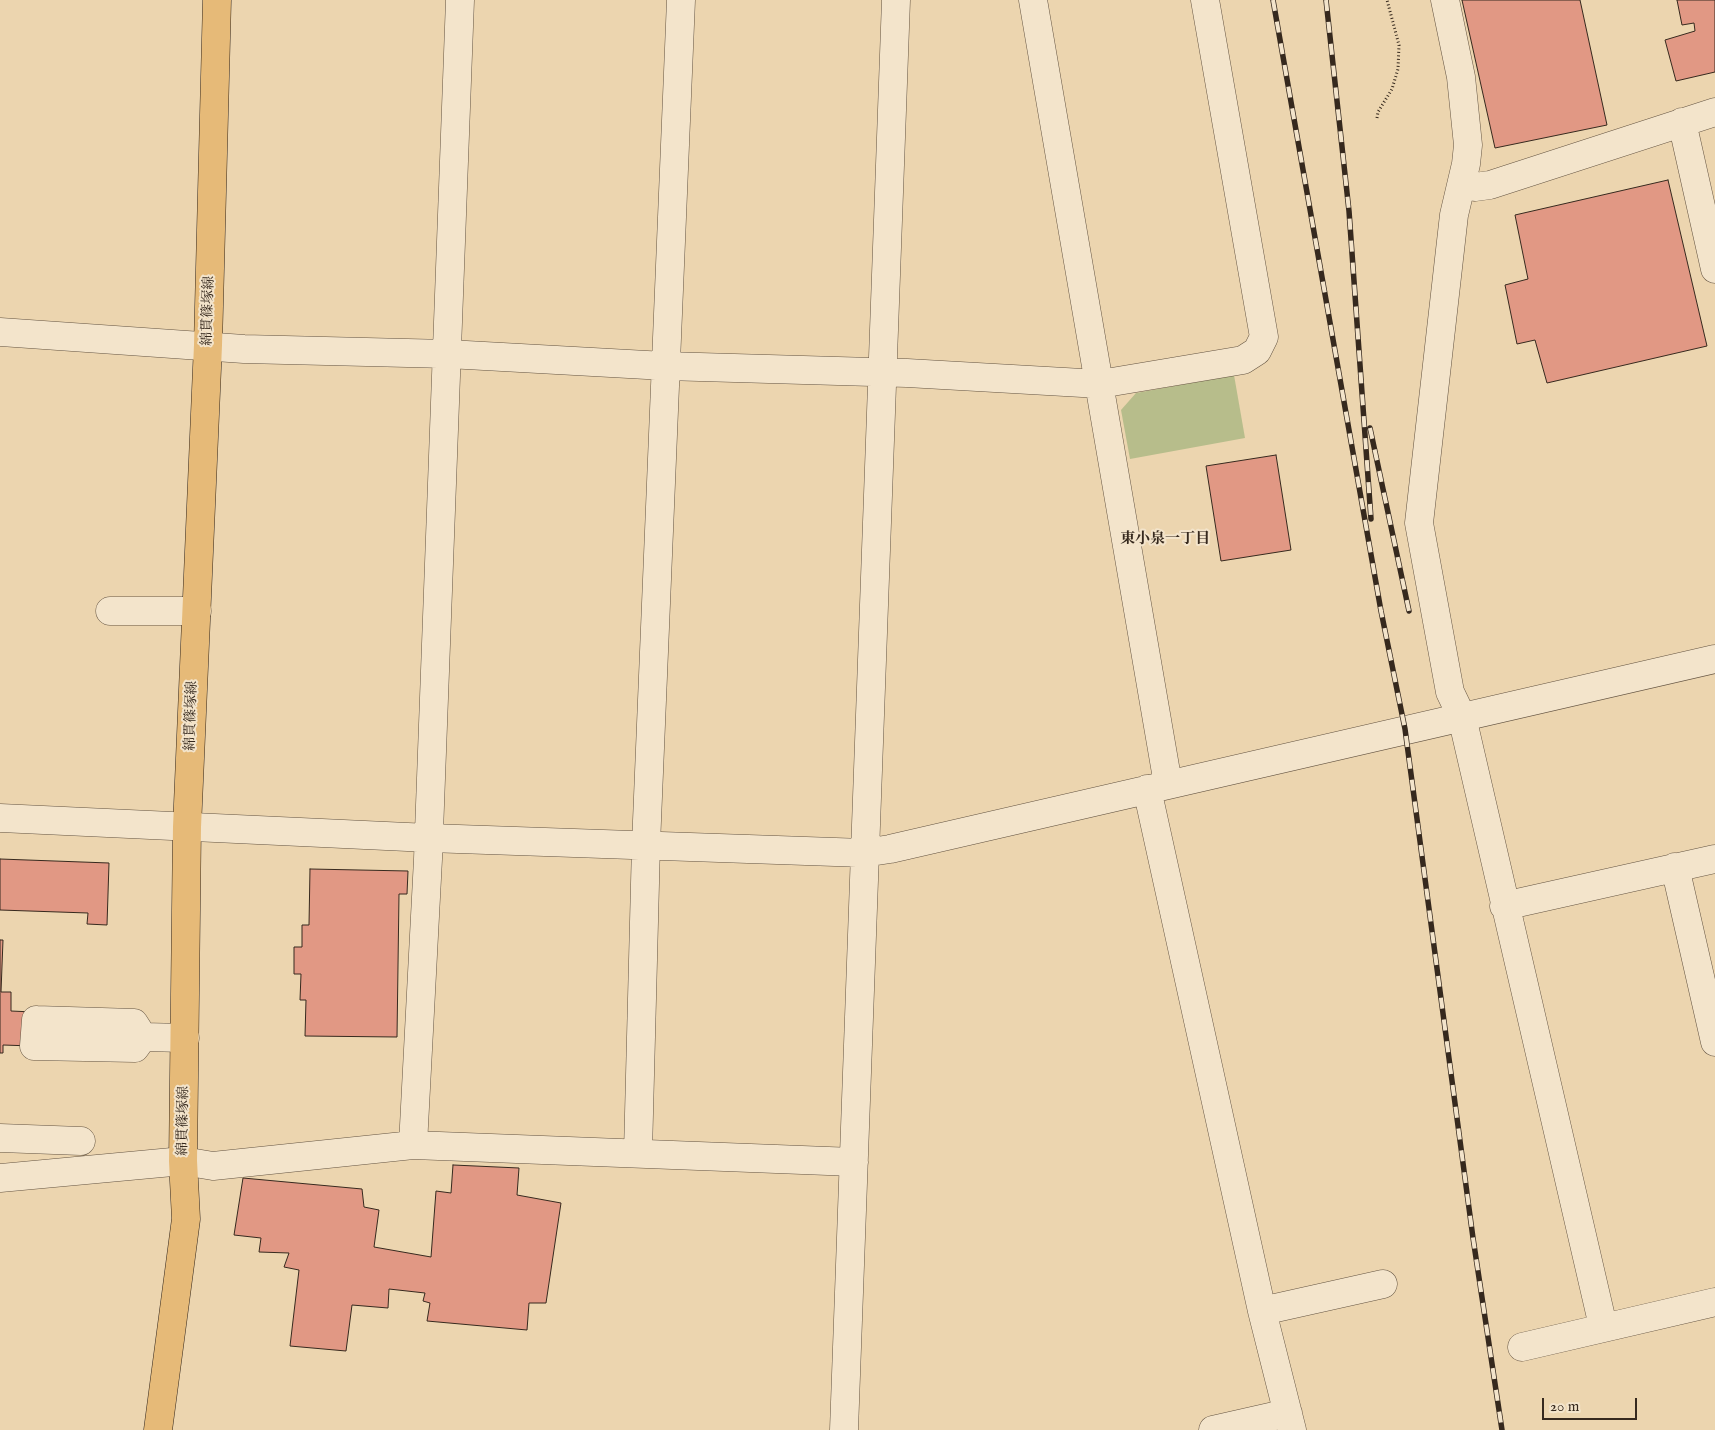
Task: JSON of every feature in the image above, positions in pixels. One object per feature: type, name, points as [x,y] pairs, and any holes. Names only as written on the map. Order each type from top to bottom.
[{"type":"main road","name":"綿貫篠塚線","points":[[158,1430],[186,1219],[183,1161],[187,827],[208,345],[217,0]]},
{"type":"street","points":[[412,1145],[429,838],[460,0]]},
{"type":"street","points":[[638,1152],[646,845],[681,0]]},
{"type":"street","points":[[844,1430],[896,0]]},
{"type":"street","points":[[1032,0],[1100,384],[1157,787],[1262,1311],[1290,1422],[1213,1430]]},
{"type":"street","points":[[0,332],[244,349],[448,354],[665,366],[883,372],[1100,384],[1243,360],[1257,351],[1264,337],[1205,0]]},
{"type":"street","points":[[1446,0],[1465,112],[1468,145],[1462,185],[1454,215],[1419,523],[1450,692],[1462,717],[1504,906],[1603,1326]]},
{"type":"street","points":[[1462,185],[1475,187],[1490,185],[1715,112]]},
{"type":"street","points":[[1682,122],[1715,269]]},
{"type":"street","points":[[110,610],[197,611]]},
{"type":"street","points":[[0,818],[429,838],[864,853],[1715,659]]},
{"type":"street","points":[[1504,906],[1715,858]]},
{"type":"street","points":[[1675,867],[1715,1042]]},
{"type":"street","points":[[143,1037],[185,1038]]},
{"type":"street","points":[[0,1138],[81,1141]]},
{"type":"street","points":[[0,1178],[183,1161],[213,1166],[412,1145],[638,1152],[854,1162]]},
{"type":"street","points":[[1262,1311],[1383,1284]]},
{"type":"street","points":[[1522,1347],[1603,1326],[1715,1302]]},
{"type":"path","points":[[1377,118],[1378,112],[1392,90],[1398,69],[1399,44],[1388,0]]},
{"type":"green space","points":[[1234,375],[1245,438],[1130,459],[1121,410],[1136,393]]},
{"type":"building","points":[[1462,0],[1580,0],[1607,125],[1495,148]]},
{"type":"building","points":[[1677,0],[1715,0],[1715,72],[1676,81],[1665,40],[1695,31],[1694,23],[1682,25]]},
{"type":"building","points":[[1668,180],[1707,346],[1547,383],[1535,340],[1517,344],[1505,285],[1528,279],[1515,215]]},
{"type":"building","points":[[1276,455],[1291,550],[1221,561],[1206,466]]},
{"type":"building","points":[[0,859],[109,863],[107,925],[87,924],[88,913],[0,910]]},
{"type":"building","points":[[310,869],[408,871],[407,894],[399,894],[397,1037],[305,1036],[306,1000],[300,1000],[301,974],[294,974],[294,947],[302,947],[302,925],[309,925]]},
{"type":"building","points":[[0,940],[3,940],[1,992],[11,992],[11,1011],[33,1012],[32,1046],[3,1045],[3,1053],[0,1053]]},
{"type":"building","points":[[453,1165],[519,1168],[517,1195],[561,1203],[546,1303],[529,1303],[527,1330],[427,1321],[430,1303],[423,1301],[425,1293],[389,1289],[388,1308],[352,1305],[346,1351],[290,1346],[299,1270],[284,1267],[289,1253],[259,1252],[261,1238],[234,1235],[243,1178],[362,1189],[364,1207],[379,1210],[374,1247],[431,1257],[436,1191],[451,1193]]},
{"type":"railway","points":[[1273,0],[1381,611],[1405,729],[1473,1238],[1502,1430]]},
{"type":"railway","points":[[1326,0],[1349,211],[1371,519]]},
{"type":"railway","points":[[1370,428],[1409,611]]},
{"type":"district","name":"東小泉一丁目","points":[[1165,540]]}]
